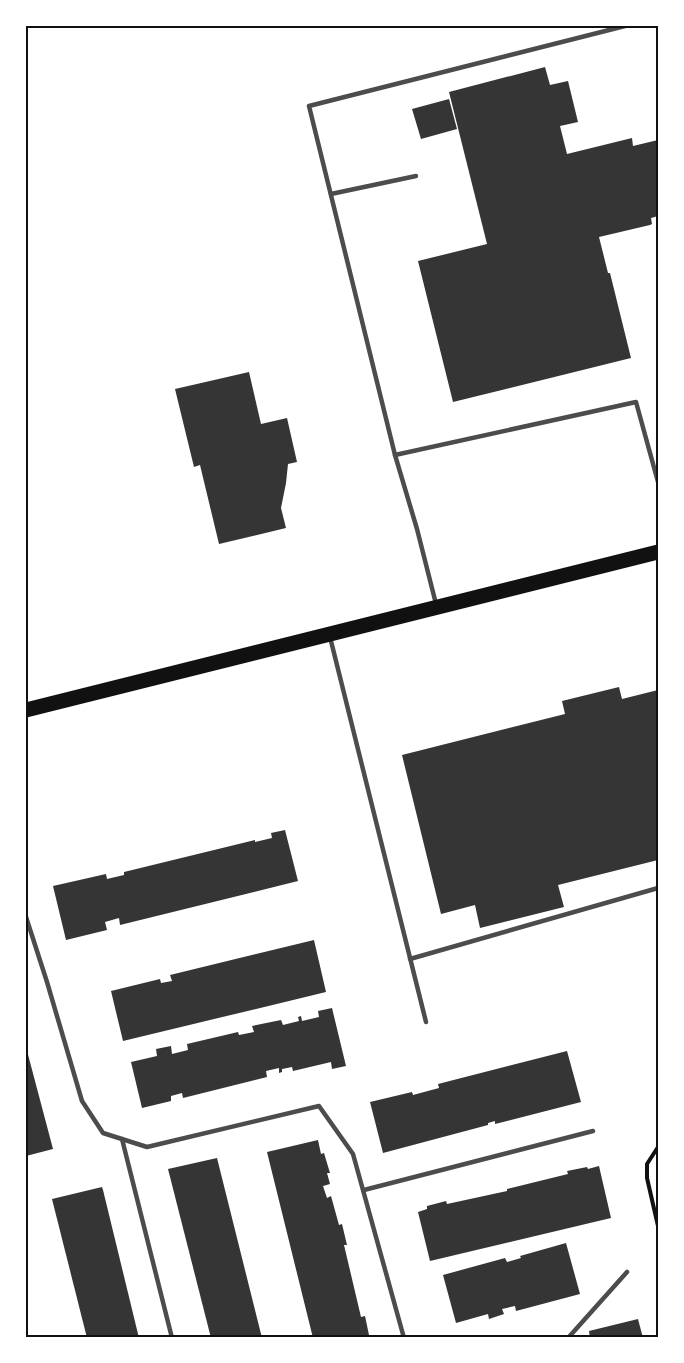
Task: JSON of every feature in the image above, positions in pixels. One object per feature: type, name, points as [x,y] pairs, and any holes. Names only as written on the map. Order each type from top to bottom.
[{"type":"main road","points":[[26,710],[658,552]]},
{"type":"lane","points":[[437,608],[395,455],[309,106],[625,26]]},
{"type":"lane","points":[[331,194],[416,176]]},
{"type":"lane","points":[[395,455],[636,402],[658,482]]},
{"type":"lane","points":[[330,634],[426,1022]]},
{"type":"lane","points":[[410,959],[658,888]]},
{"type":"lane","points":[[26,917],[82,1101],[103,1133],[147,1147],[319,1106],[353,1154],[404,1338]]},
{"type":"lane","points":[[364,1190],[593,1131]]},
{"type":"lane","points":[[122,1139],[172,1338]]},
{"type":"lane","points":[[568,1338],[627,1272]]},
{"type":"path","points":[[658,1147],[647,1164],[647,1178],[658,1227]]},
{"type":"building","points":[[545,67],[550,85],[568,81],[578,122],[560,126],[567,154],[632,138],[633,146],[658,140],[658,216],[651,218],[652,224],[650,225],[599,237],[631,358],[453,402],[418,261],[487,244],[449,92]]},
{"type":"building","points":[[449,99],[457,129],[421,139],[412,109]]},
{"type":"building","points":[[249,372],[261,424],[287,418],[297,462],[288,464],[281,508],[286,528],[219,544],[200,465],[194,467],[175,389]]},
{"type":"building","points":[[619,687],[622,699],[658,690],[658,860],[558,885],[564,907],[480,928],[475,905],[441,914],[402,755],[565,714],[562,701]]},
{"type":"building","points":[[285,830],[298,881],[120,925],[119,918],[105,922],[107,930],[66,940],[53,886],[106,874],[107,879],[124,875],[124,872],[255,840],[255,842],[272,838],[271,833]]},
{"type":"building","points":[[314,940],[326,992],[123,1041],[111,991],[160,979],[161,983],[172,981],[170,975]]},
{"type":"building","points":[[332,1008],[346,1066],[332,1069],[331,1062],[293,1071],[292,1067],[282,1069],[279,1073],[279,1068],[266,1071],[267,1077],[183,1098],[182,1093],[171,1096],[171,1101],[142,1108],[131,1062],[157,1056],[156,1049],[171,1046],[172,1054],[188,1050],[187,1044],[238,1032],[239,1035],[254,1032],[252,1026],[281,1020],[283,1025],[299,1021],[298,1017],[301,1016],[302,1021],[319,1017],[318,1011]]},
{"type":"building","points":[[26,1047],[53,1149],[26,1156]]},
{"type":"building","points":[[567,1051],[581,1102],[495,1124],[495,1121],[488,1125],[383,1153],[370,1102],[412,1092],[413,1095],[439,1088],[438,1084]]},
{"type":"building","points":[[318,1140],[321,1154],[324,1153],[330,1173],[327,1173],[330,1184],[323,1186],[327,1198],[331,1196],[339,1225],[342,1224],[347,1245],[344,1245],[361,1317],[365,1316],[369,1335],[366,1338],[313,1338],[267,1152]]},
{"type":"building","points":[[217,1158],[262,1338],[211,1338],[168,1169]]},
{"type":"building","points":[[599,1166],[611,1218],[430,1261],[418,1212],[427,1209],[427,1206],[507,1191],[507,1189],[568,1174],[567,1171]]},
{"type":"building","points":[[102,1187],[139,1338],[87,1338],[52,1199]]},
{"type":"building","points":[[566,1243],[580,1294],[516,1311],[515,1306],[502,1309],[504,1314],[489,1319],[488,1314],[456,1323],[443,1275],[505,1258],[507,1262]]},
{"type":"building","points":[[638,1319],[643,1338],[590,1338],[589,1331]]}]
